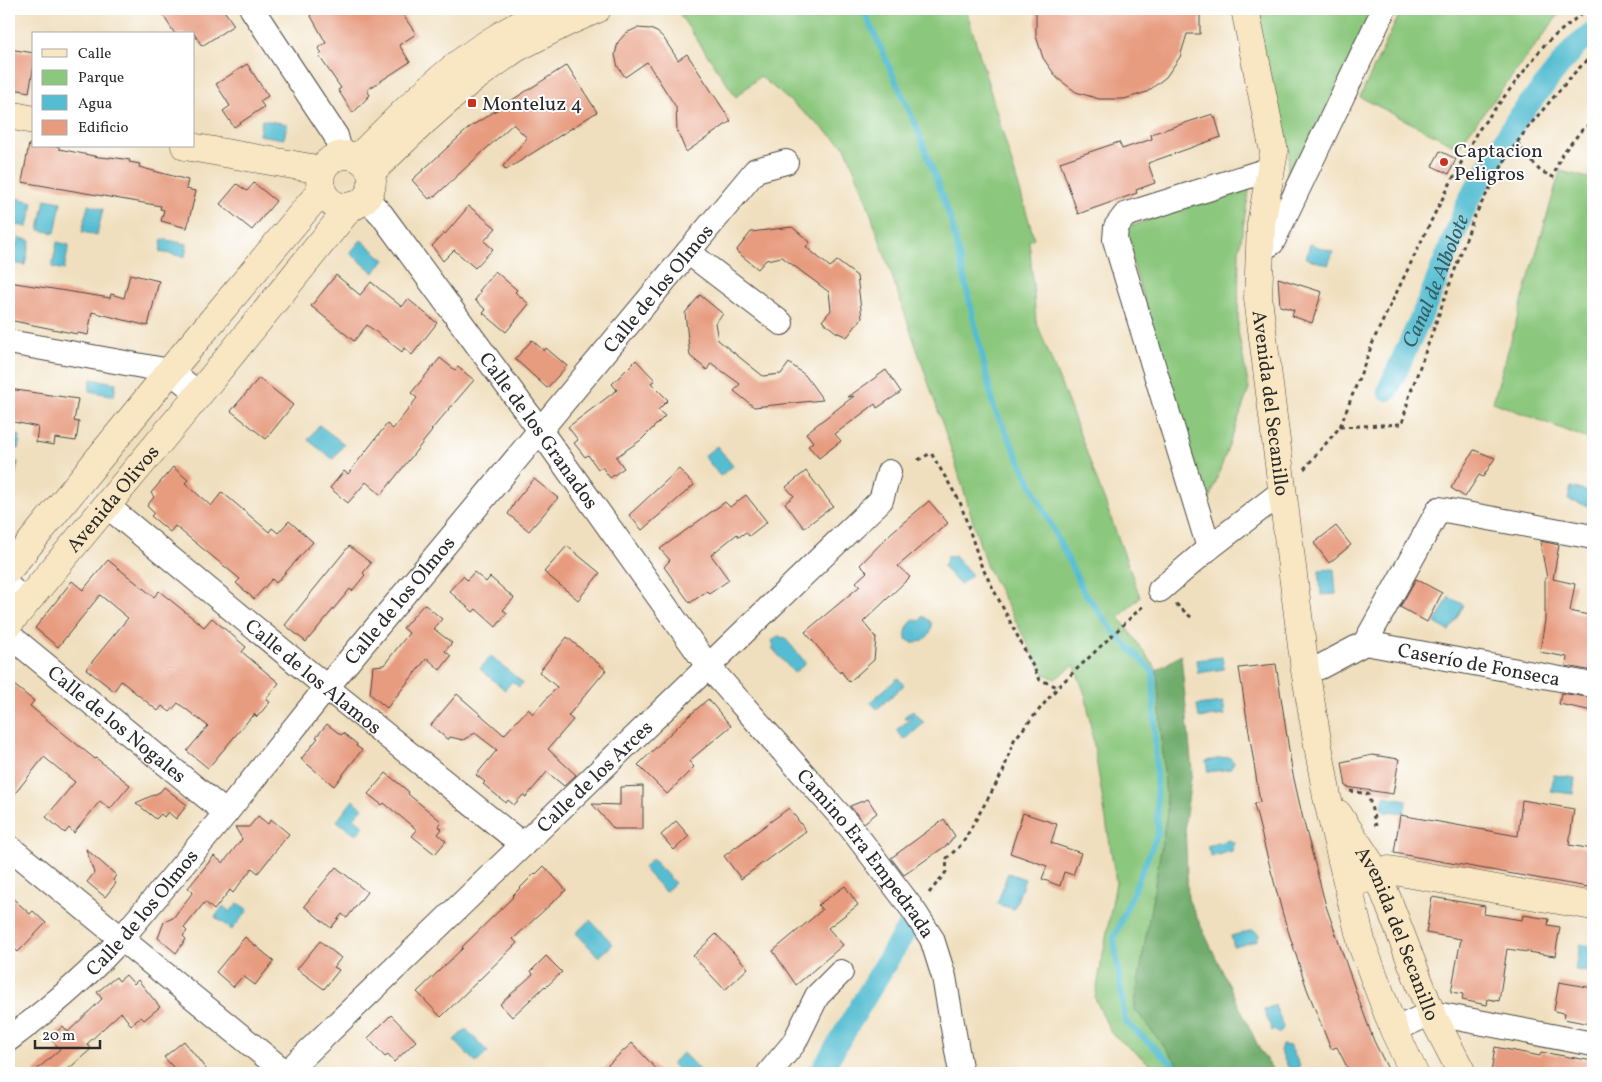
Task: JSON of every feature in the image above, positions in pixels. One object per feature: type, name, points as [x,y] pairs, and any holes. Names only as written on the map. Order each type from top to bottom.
[{"type":"street","points":[[252,9],[336,136],[343,169]]},
{"type":"street","points":[[195,147],[343,169],[372,186],[358,202],[338,206],[332,203],[343,169],[458,65],[503,33],[549,9]]},
{"type":"street","points":[[343,169],[424,120],[466,84],[516,48],[597,9]]},
{"type":"street","name":"Avenida del Secanillo","points":[[1245,9],[1274,152],[1261,224],[1258,298],[1305,670],[1327,797],[1362,945],[1394,1030],[1414,1073]]},
{"type":"street","points":[[1260,250],[1272,244],[1384,9]]},
{"type":"street","points":[[9,115],[32,120]]},
{"type":"street","name":"Calle de los Olmos","points":[[9,1039],[32,1022],[103,959],[121,939],[327,687],[756,170],[786,162]]},
{"type":"street","name":"Avenida Olivos","points":[[9,569],[170,372],[343,169]]},
{"type":"street","points":[[1209,548],[1115,240],[1116,227],[1126,215],[1271,169]]},
{"type":"street","name":"Avenida Olivos","points":[[9,623],[18,594],[106,505],[358,202]]},
{"type":"street","name":"Calle de los Granados","points":[[358,202],[382,214],[540,430],[708,666]]},
{"type":"street","points":[[688,252],[781,323]]},
{"type":"street","points":[[9,342],[170,372],[199,394]]},
{"type":"street","name":"Calle de los Arces","points":[[286,1073],[881,500],[889,472]]},
{"type":"street","points":[[1160,590],[1209,548],[1283,491]]},
{"type":"street","name":"Calle de los Alamos","points":[[106,505],[523,845]]},
{"type":"street","name":"Caserío de Fonseca","points":[[1593,537],[1439,509],[1365,643],[1593,685]]},
{"type":"street","name":"Calle de los Nogales","points":[[9,635],[226,812]]},
{"type":"street","points":[[1305,670],[1320,667],[1365,643]]},
{"type":"street","name":"Camino Era Empedrada","points":[[708,666],[851,828],[914,911],[932,939],[944,977],[961,1073]]},
{"type":"street","name":"Avenida del Secanillo","points":[[1327,797],[1378,875],[1431,1013],[1462,1073]]},
{"type":"street","points":[[9,847],[286,1073]]},
{"type":"street","points":[[1349,885],[1389,870],[1593,906]]},
{"type":"street","points":[[769,1073],[794,1043],[818,996],[841,972]]},
{"type":"street","points":[[1394,1030],[1431,1013],[1593,1044]]},
{"type":"path","points":[[1283,491],[1297,479],[1340,427],[1375,337],[1434,213],[1477,132],[1545,44],[1587,9]]},
{"type":"path","points":[[1340,427],[1402,424],[1409,396],[1474,217],[1508,155],[1577,70],[1593,56]]},
{"type":"path","points":[[1517,143],[1540,171],[1553,177],[1562,154],[1582,130],[1593,121]]},
{"type":"path","points":[[1502,151],[1508,155]]},
{"type":"path","points":[[918,460],[931,453],[960,502],[981,565],[1040,680],[1058,687]]},
{"type":"path","points":[[914,911],[946,872],[947,858],[962,844],[985,804],[1003,772],[1014,740],[1058,687],[1160,590],[1192,618]]},
{"type":"green space","points":[[676,9],[966,9],[1034,238],[1029,240],[1036,321],[1140,597],[1119,617],[1157,670],[1167,813],[1134,1008],[1185,1073],[1161,1073],[1111,1033],[1095,998],[1116,882],[1086,697],[1074,665],[1055,679],[1043,673],[986,565],[953,455],[862,188],[845,147],[760,76],[736,97]]},
{"type":"green space","points":[[1253,9],[1372,9],[1285,206],[1289,151]]},
{"type":"green space","points":[[1402,9],[1563,9],[1458,147],[1360,97]]},
{"type":"green space","points":[[1560,171],[1593,179],[1593,441],[1493,402]]},
{"type":"green space","points":[[1250,185],[1239,251],[1238,331],[1249,389],[1205,512],[1123,229]]},
{"type":"green space","points":[[1181,655],[1192,771],[1185,822],[1188,899],[1260,1050],[1275,1073],[1185,1073],[1134,1008],[1167,813],[1157,670]]},
{"type":"water","points":[[262,120],[287,124],[284,139],[259,135]]},
{"type":"water","points":[[16,198],[33,202],[28,227],[11,224]]},
{"type":"water","points":[[45,199],[61,202],[55,233],[39,230]]},
{"type":"water","points":[[88,205],[103,209],[97,235],[82,232]]},
{"type":"water","points":[[18,238],[30,240],[25,265],[13,263]]},
{"type":"water","points":[[162,239],[187,244],[185,257],[160,252]]},
{"type":"water","points":[[361,240],[385,260],[374,273],[350,253]]},
{"type":"water","points":[[57,242],[69,245],[64,270],[52,267]]},
{"type":"water","points":[[1310,244],[1333,252],[1328,265],[1306,258]]},
{"type":"water","points":[[91,379],[116,383],[114,396],[89,391]]},
{"type":"water","points":[[319,425],[344,444],[333,459],[308,440]]},
{"type":"water","points":[[9,434],[20,436],[18,449],[9,448]]},
{"type":"water","points":[[717,446],[733,466],[720,476],[704,456]]},
{"type":"water","points":[[9,460],[18,462],[15,476],[9,474]]},
{"type":"water","points":[[1571,487],[1593,493],[1592,507],[1568,500]]},
{"type":"water","points":[[947,556],[955,556],[972,575],[960,585],[943,566],[946,563]]},
{"type":"water","points":[[1334,569],[1336,594],[1321,595],[1319,570]]},
{"type":"water","points":[[1449,597],[1464,605],[1449,631],[1435,623]]},
{"type":"water","points":[[923,616],[931,622],[931,630],[927,637],[913,643],[906,639],[906,633],[910,623],[915,619],[920,621]]},
{"type":"water","points":[[779,636],[784,637],[806,663],[794,673],[772,648],[774,646],[772,641]]},
{"type":"water","points":[[491,656],[523,683],[519,687],[512,681],[505,690],[480,669]]},
{"type":"water","points":[[1222,657],[1224,669],[1198,673],[1196,660]]},
{"type":"water","points":[[898,678],[904,685],[877,709],[870,702]]},
{"type":"water","points":[[1223,702],[1225,715],[1199,718],[1197,705]]},
{"type":"water","points":[[913,710],[924,723],[905,740],[896,730],[912,718],[911,716],[906,720],[904,717]]},
{"type":"water","points":[[1229,757],[1234,762],[1230,769],[1208,772],[1206,761]]},
{"type":"water","points":[[1554,775],[1575,778],[1573,794],[1551,791]]},
{"type":"water","points":[[1384,796],[1407,800],[1404,813],[1385,812],[1382,809]]},
{"type":"water","points":[[353,800],[363,808],[354,818],[364,826],[356,835],[337,821]]},
{"type":"water","points":[[1229,840],[1235,843],[1232,851],[1211,857],[1207,846]]},
{"type":"water","points":[[652,859],[675,883],[665,892],[643,868]]},
{"type":"water","points":[[1008,873],[1025,879],[1014,909],[997,904]]},
{"type":"water","points":[[238,903],[248,910],[232,930],[215,917],[223,906],[230,912]]},
{"type":"water","points":[[590,920],[613,944],[599,957],[576,933]]},
{"type":"water","points":[[1253,930],[1259,936],[1256,941],[1234,947],[1231,936]]},
{"type":"water","points":[[1580,944],[1592,946],[1588,972],[1575,970]]},
{"type":"water","points":[[1275,1005],[1283,1027],[1278,1033],[1274,1030],[1272,1031],[1264,1010]]},
{"type":"water","points":[[466,1029],[488,1052],[476,1063],[454,1040]]},
{"type":"water","points":[[1282,1045],[1290,1046],[1300,1066],[1290,1071],[1280,1051]]},
{"type":"water","points":[[683,1053],[702,1073],[681,1073],[672,1063]]},
{"type":"building","points":[[159,9],[223,9],[234,25],[202,46],[195,36],[195,32],[174,32]]},
{"type":"building","points":[[307,9],[399,9],[416,34],[399,45],[410,62],[367,90],[370,95],[353,113],[338,90],[341,88],[319,56],[322,53],[318,48],[326,43]]},
{"type":"building","points":[[1036,9],[1186,9],[1187,13],[1200,12],[1200,34],[1187,34],[1180,57],[1166,77],[1147,92],[1124,99],[1099,99],[1076,92],[1057,78],[1043,58],[1036,36]]},
{"type":"building","points":[[637,28],[650,29],[657,32],[663,37],[678,60],[687,54],[731,121],[686,152],[677,130],[676,107],[647,62],[625,77],[618,67],[615,55],[618,42],[626,33]]},
{"type":"building","points":[[9,49],[32,53],[32,76],[29,92],[9,88]]},
{"type":"building","points":[[247,64],[268,96],[260,101],[264,107],[234,127],[223,111],[230,106],[216,84]]},
{"type":"building","points":[[567,65],[597,112],[506,170],[503,166],[527,138],[513,124],[432,199],[431,197],[429,199],[412,180],[470,127]]},
{"type":"building","points":[[1213,114],[1221,137],[1148,163],[1155,183],[1136,190],[1137,193],[1078,214],[1060,162],[1119,142],[1122,149],[1152,139],[1151,134]]},
{"type":"building","points":[[29,144],[32,145],[32,148],[59,148],[99,157],[130,160],[129,162],[140,164],[139,167],[188,180],[186,189],[196,191],[187,228],[161,221],[164,210],[160,209],[161,206],[22,182]]},
{"type":"building","name":"Captacion Peligros","points":[[1440,151],[1456,159],[1449,174],[1432,166]]},
{"type":"building","points":[[254,183],[276,201],[252,230],[220,204],[237,184],[247,191]]},
{"type":"building","points":[[469,206],[496,228],[484,241],[493,249],[475,268],[454,250],[443,261],[432,246]]},
{"type":"building","points":[[792,227],[810,242],[806,247],[830,267],[837,261],[857,276],[862,318],[847,337],[836,332],[822,321],[831,310],[829,292],[782,257],[766,260],[758,269],[736,251],[751,232]]},
{"type":"building","points":[[495,271],[517,290],[515,292],[529,304],[506,332],[483,313],[486,310],[475,300],[481,292],[479,291]]},
{"type":"building","points":[[130,274],[159,281],[148,326],[92,312],[88,335],[9,320],[9,282],[110,298],[111,294],[124,298]]},
{"type":"building","points":[[336,275],[360,295],[371,282],[402,307],[408,299],[437,323],[412,355],[404,348],[402,352],[367,325],[354,341],[311,306]]},
{"type":"building","points":[[1278,278],[1322,292],[1312,323],[1292,316],[1294,310],[1280,306]]},
{"type":"building","points":[[700,295],[723,314],[715,323],[718,340],[763,376],[781,374],[789,363],[805,375],[823,400],[754,407],[734,391],[740,384],[711,363],[707,370],[690,356],[685,313]]},
{"type":"building","points":[[532,340],[544,351],[546,348],[567,366],[547,388],[515,359]]},
{"type":"building","points":[[440,358],[455,370],[458,367],[474,380],[431,430],[381,495],[366,482],[348,503],[330,488],[344,471],[348,474],[387,424],[393,429],[417,398],[411,393]]},
{"type":"building","points":[[636,360],[655,380],[651,383],[668,400],[658,410],[665,416],[641,440],[616,457],[624,468],[610,478],[602,467],[598,469],[588,455],[585,457],[574,443],[578,440],[568,427],[617,390],[612,384]]},
{"type":"building","points":[[886,370],[901,392],[877,408],[875,404],[835,434],[841,441],[819,458],[808,446],[813,442],[806,433],[854,396],[848,397]]},
{"type":"building","points":[[259,378],[293,405],[266,439],[231,411]]},
{"type":"building","points":[[9,389],[78,399],[74,421],[79,422],[76,441],[55,438],[54,445],[36,442],[38,427],[9,421]]},
{"type":"building","points":[[1474,450],[1495,458],[1483,477],[1479,475],[1465,497],[1451,488]]},
{"type":"building","points":[[173,467],[188,480],[185,483],[211,506],[222,492],[269,532],[272,528],[278,533],[289,521],[313,542],[276,583],[272,579],[254,599],[236,583],[240,579],[175,526],[170,532],[151,516],[154,513],[147,506],[154,497],[151,493]]},
{"type":"building","points":[[679,469],[694,485],[642,530],[629,515]]},
{"type":"building","points":[[806,471],[833,506],[804,528],[785,503],[794,496],[786,487]]},
{"type":"building","points":[[534,479],[558,498],[529,531],[508,514],[517,499]]},
{"type":"building","points":[[746,495],[767,522],[749,536],[746,532],[739,537],[737,534],[711,555],[729,580],[709,594],[707,591],[690,603],[664,567],[670,560],[660,549],[725,502],[730,507]]},
{"type":"building","points":[[929,501],[948,523],[898,566],[910,577],[863,622],[876,638],[874,660],[849,682],[805,632],[860,586],[856,582],[867,572],[860,565],[892,532]]},
{"type":"building","points":[[1336,526],[1351,545],[1329,563],[1314,543]]},
{"type":"building","points":[[1540,541],[1559,545],[1553,579],[1575,584],[1570,611],[1593,616],[1593,671],[1566,666],[1567,657],[1540,652],[1545,620],[1545,578],[1547,578]]},
{"type":"building","points":[[349,546],[371,563],[363,573],[365,575],[352,591],[350,589],[306,642],[285,625]]},
{"type":"building","points":[[567,546],[600,573],[578,600],[544,572]]},
{"type":"building","points":[[108,560],[154,597],[159,591],[204,627],[212,618],[246,647],[242,652],[279,683],[266,699],[270,702],[257,717],[254,714],[252,716],[208,768],[187,751],[208,726],[178,703],[170,712],[162,706],[158,711],[121,681],[114,691],[86,669],[128,618],[100,595],[58,647],[35,628],[72,581],[83,590]]},
{"type":"building","points":[[474,572],[486,582],[490,577],[514,598],[503,610],[507,613],[496,627],[476,609],[473,612],[449,591],[463,576],[467,580]]},
{"type":"building","points":[[1416,579],[1442,593],[1427,622],[1400,607]]},
{"type":"building","points":[[424,604],[442,619],[434,629],[452,643],[445,651],[451,656],[440,670],[427,658],[387,708],[370,694],[373,666],[384,665],[409,633],[403,628]]},
{"type":"building","points":[[567,637],[606,670],[568,716],[573,720],[548,749],[576,775],[564,786],[547,772],[526,797],[523,795],[514,805],[508,800],[506,803],[483,784],[485,782],[476,775],[497,750],[475,733],[463,740],[450,737],[448,740],[431,725],[457,694],[504,735],[528,709],[533,714],[557,687],[539,672]]},
{"type":"building","points":[[1276,664],[1292,770],[1326,906],[1374,1041],[1390,1073],[1350,1073],[1337,1047],[1331,1049],[1307,989],[1283,915],[1254,804],[1260,802],[1239,668]]},
{"type":"building","points":[[9,681],[34,701],[30,706],[130,785],[110,809],[100,801],[74,833],[69,828],[65,833],[46,817],[75,782],[44,757],[9,801]]},
{"type":"building","points":[[1561,693],[1593,698],[1593,711],[1559,704]]},
{"type":"building","points":[[708,699],[731,726],[689,761],[694,767],[667,794],[638,765]]},
{"type":"building","points":[[327,724],[341,735],[343,733],[362,750],[334,786],[301,759]]},
{"type":"building","points":[[1372,755],[1399,759],[1393,794],[1346,787],[1342,762]]},
{"type":"building","points":[[386,773],[441,821],[438,826],[442,829],[438,834],[446,841],[435,854],[412,836],[417,830],[384,803],[382,805],[368,794]]},
{"type":"building","points":[[643,786],[643,829],[614,829],[592,804],[620,805],[620,787]]},
{"type":"building","points":[[164,787],[187,805],[176,819],[168,812],[164,817],[161,814],[156,819],[136,803],[160,792]]},
{"type":"building","points":[[868,799],[877,813],[864,823],[850,806]]},
{"type":"building","points":[[1522,800],[1574,809],[1569,845],[1593,849],[1593,888],[1394,853],[1400,815],[1518,836]]},
{"type":"building","points":[[789,808],[806,831],[741,879],[724,856]]},
{"type":"building","points":[[1023,813],[1057,824],[1051,843],[1081,853],[1073,875],[1064,872],[1060,886],[1042,879],[1047,866],[1010,853]]},
{"type":"building","points":[[258,816],[268,824],[271,819],[289,834],[258,873],[252,868],[233,893],[230,890],[214,910],[205,902],[184,928],[187,931],[183,936],[186,939],[176,953],[158,938],[164,922],[173,918],[193,892],[188,888],[214,856],[223,863],[242,839],[235,827],[249,827]]},
{"type":"building","points":[[944,819],[955,836],[947,845],[904,875],[891,858]]},
{"type":"building","points":[[676,821],[689,836],[674,850],[661,835]]},
{"type":"building","points":[[86,849],[116,875],[113,880],[116,883],[105,897],[87,882],[94,873]]},
{"type":"building","points":[[544,866],[566,890],[513,939],[517,943],[441,1017],[417,992]]},
{"type":"building","points":[[336,867],[367,892],[347,918],[342,914],[331,928],[304,906]]},
{"type":"building","points":[[845,886],[858,905],[828,928],[843,945],[796,985],[773,951],[822,910],[818,905]]},
{"type":"building","points":[[9,895],[30,914],[33,911],[46,923],[18,952],[9,944]]},
{"type":"building","points":[[1432,897],[1485,906],[1484,914],[1522,920],[1523,915],[1549,919],[1548,925],[1560,927],[1555,956],[1507,949],[1499,1001],[1488,999],[1487,1005],[1462,1000],[1463,994],[1451,992],[1461,939],[1426,933]]},
{"type":"building","points":[[716,934],[748,968],[725,990],[693,956]]},
{"type":"building","points":[[245,937],[274,961],[255,985],[243,976],[233,987],[216,972]]},
{"type":"building","points":[[320,941],[341,958],[334,967],[339,970],[324,989],[297,969]]},
{"type":"building","points":[[546,956],[562,972],[512,1017],[500,1004],[533,974],[531,971]]},
{"type":"building","points":[[126,975],[134,984],[138,980],[160,1007],[144,1020],[141,1017],[131,1025],[121,1012],[87,1044],[91,1049],[64,1073],[33,1073],[60,1049],[50,1038],[63,1026],[68,1032],[102,999],[97,992],[116,977],[119,981]]},
{"type":"building","points":[[1559,982],[1593,988],[1593,1019],[1591,1018],[1590,1024],[1564,1019],[1565,1013],[1554,1011]]},
{"type":"building","points":[[391,1015],[416,1041],[394,1062],[388,1055],[385,1057],[368,1038]]},
{"type":"building","points":[[184,1041],[209,1073],[178,1073],[164,1057]]},
{"type":"building","points":[[632,1043],[660,1073],[599,1073]]},
{"type":"building","points":[[1495,1047],[1540,1056],[1541,1052],[1593,1061],[1593,1073],[1491,1073]]},
{"type":"waterway","points":[[863,9],[917,128],[951,220],[994,408],[1084,592],[1115,633],[1153,672],[1158,833],[1114,938],[1125,1021],[1182,1073]]},
{"type":"waterway","name":"Canal de Albolote","points":[[1388,390],[1429,299],[1468,201],[1517,119],[1574,48],[1593,33]]},
{"type":"waterway","name":"Canal de Albolote","points":[[820,1073],[906,930]]},
{"type":"place","name":"Monteluz 4","points":[[472,103]]},
{"type":"place","name":"Captacion Peligros","points":[[1444,162]]}]
